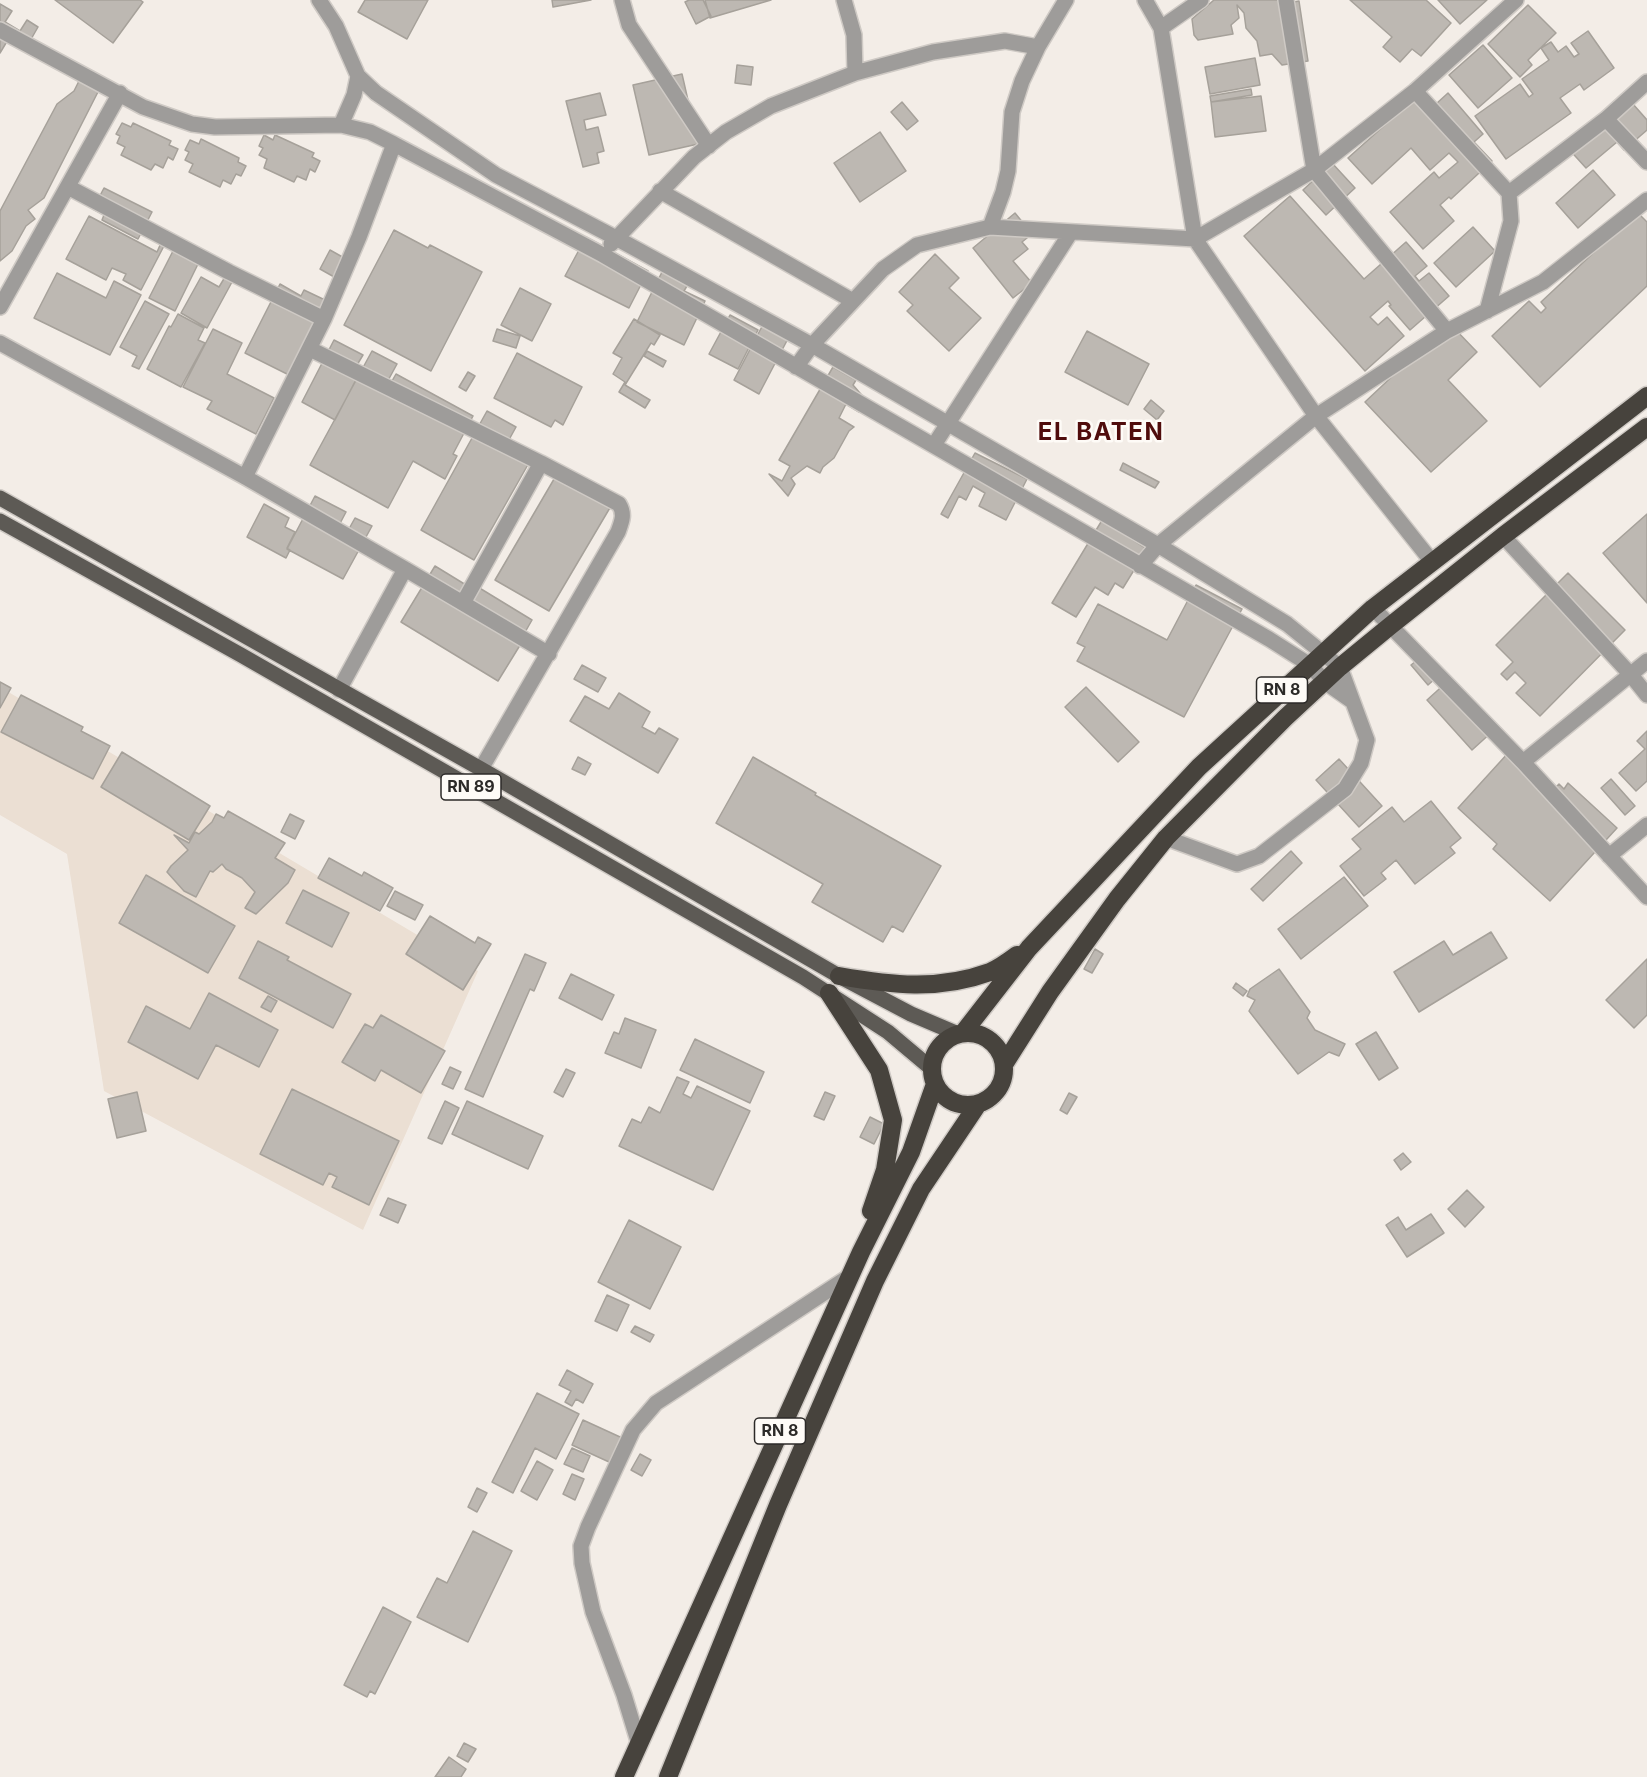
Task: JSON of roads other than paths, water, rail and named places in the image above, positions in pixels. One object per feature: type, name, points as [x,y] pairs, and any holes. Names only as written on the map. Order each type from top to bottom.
[{"type":"highway","name":"RN 8","points":[[960,1034],[1029,948],[1199,767],[1373,608],[1647,396]]},
{"type":"highway","name":"RN 8","points":[[1005,1063],[1050,992],[1110,908],[1166,838],[1285,718],[1340,667],[1390,626],[1503,536],[1647,427]]},
{"type":"highway","points":[[839,976],[891,985],[919,986],[960,980],[992,971],[1029,948]]},
{"type":"highway","points":[[829,993],[879,1070],[893,1120],[885,1170],[861,1252]]},
{"type":"highway","points":[[974,1033],[985,1036],[994,1043],[1005,1063],[1004,1077],[999,1089],[990,1098],[978,1104],[960,1105],[952,1102],[939,1091],[933,1077],[934,1056],[940,1045],[950,1037],[960,1034],[974,1033]]},
{"type":"highway","name":"RN 8","points":[[624,1777],[861,1252],[911,1152],[933,1077]]},
{"type":"highway","name":"RN 8","points":[[668,1777],[778,1505],[875,1281],[921,1189],[978,1104]]},
{"type":"main road","points":[[0,498],[481,769],[839,976],[911,1014],[960,1034]]},
{"type":"main road","name":"RN 89","points":[[0,521],[241,655],[829,993],[888,1032],[933,1077]]},
{"type":"main road","points":[[374,732],[384,715]]},
{"type":"street","points":[[319,0],[336,26],[358,76],[385,100],[496,175],[812,345],[1158,545],[1287,624],[1340,667],[1367,740],[1361,763],[1345,789],[1259,856],[1238,864],[1166,838]]},
{"type":"street","points":[[622,0],[629,25],[709,146]]},
{"type":"street","points":[[844,0],[854,35],[855,73]]},
{"type":"street","points":[[990,227],[1008,171],[1012,112],[1022,81],[1038,47],[1066,0]]},
{"type":"street","points":[[1145,0],[1161,28],[1195,239],[1316,416],[1433,563]]},
{"type":"street","points":[[1161,28],[1202,0]]},
{"type":"street","points":[[1286,0],[1314,170],[1447,331]]},
{"type":"street","points":[[796,367],[812,345],[883,269],[917,245],[990,227],[1195,239],[1314,170],[1415,91],[1516,0]]},
{"type":"street","points":[[0,30],[143,107],[192,124],[215,127],[341,125],[370,132],[603,255],[1269,639],[1310,665],[1325,682],[1352,701]]},
{"type":"street","points":[[603,255],[616,238],[694,157],[726,132],[771,106],[855,73],[933,52],[1005,41],[1038,47]]},
{"type":"street","points":[[341,125],[354,95],[358,76]]},
{"type":"street","points":[[1509,193],[1606,119],[1647,82]]},
{"type":"street","points":[[1415,91],[1509,193],[1511,221],[1488,311]]},
{"type":"street","points":[[0,307],[120,93]]},
{"type":"street","points":[[1606,119],[1647,162]]},
{"type":"street","points":[[245,477],[324,318],[359,237],[394,144]]},
{"type":"street","points":[[68,187],[229,272],[324,318]]},
{"type":"street","points":[[660,192],[853,301]]},
{"type":"street","points":[[1140,566],[1158,545],[1316,416],[1447,331],[1543,282],[1647,200]]},
{"type":"street","points":[[533,219],[546,202]]},
{"type":"street","points":[[934,445],[1071,232]]},
{"type":"street","points":[[0,343],[245,477],[549,654]]},
{"type":"street","points":[[310,349],[541,463],[619,504],[624,511],[618,532],[481,769]]},
{"type":"street","points":[[463,603],[541,463]]},
{"type":"street","points":[[1503,536],[1647,695]]},
{"type":"street","points":[[339,690],[405,569]]},
{"type":"street","points":[[1373,608],[1523,762],[1647,897]]},
{"type":"street","points":[[1523,762],[1647,661]]},
{"type":"street","points":[[1609,856],[1647,825]]},
{"type":"street","points":[[639,1744],[591,1602],[582,1563],[581,1546],[588,1527],[633,1430],[656,1403],[850,1276]]},
{"type":"district","name":"EL BATEN","points":[[1101,433]]}]
